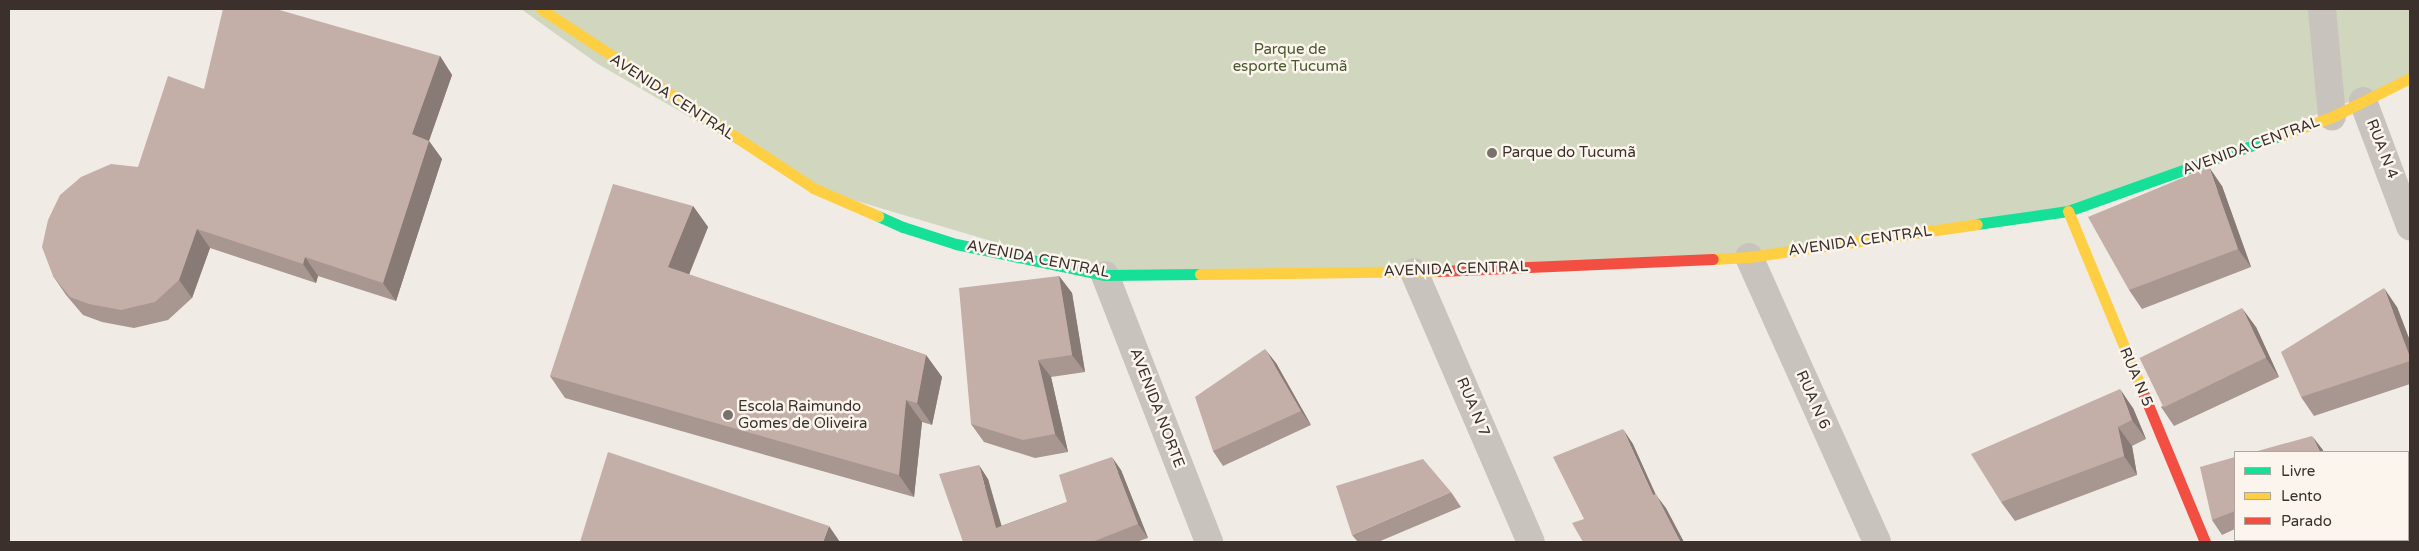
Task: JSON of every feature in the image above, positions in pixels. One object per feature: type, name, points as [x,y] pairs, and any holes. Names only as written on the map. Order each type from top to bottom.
[{"type":"street","name":"AVENIDA CENTRAL","points":[[543,9],[813,188],[903,227],[956,244],[1105,275],[1414,272],[1749,257],[2068,211],[2332,117],[2410,78]]},
{"type":"street","points":[[2322,9],[2332,117]]},
{"type":"street","name":"RUA N 4","points":[[2364,101],[2410,226]]},
{"type":"street","name":"RUA N 5","points":[[2068,211],[2205,542]]},
{"type":"street","name":"RUA N 6","points":[[1749,257],[1878,542]]},
{"type":"street","name":"RUA N 7","points":[[1414,272],[1531,542]]},
{"type":"street","name":"AVENIDA NORTE","points":[[1105,275],[1209,542]]},
{"type":"green space","name":"Parque do Tucumã","points":[[521,9],[2410,9],[2410,78],[2068,211],[1749,257],[1105,275],[813,188],[598,64]]},
{"type":"building","points":[[223,9],[276,9],[440,56],[412,134],[429,141],[383,283],[305,257],[303,264],[197,229],[179,280],[155,302],[121,310],[89,304],[70,297],[53,276],[42,247],[48,220],[60,195],[81,177],[111,164],[138,167],[168,76],[204,89]]},
{"type":"building","points":[[2209,167],[2238,249],[2129,290],[2088,217]]},
{"type":"building","points":[[613,184],[693,206],[668,267],[926,355],[917,403],[906,400],[899,475],[550,376]]},
{"type":"building","points":[[1059,276],[1072,355],[1038,360],[1055,434],[1023,440],[971,424],[959,288]]},
{"type":"building","points":[[2384,288],[2410,361],[2301,397],[2281,352]]},
{"type":"building","points":[[2242,308],[2266,357],[2164,407],[2140,358]]},
{"type":"building","points":[[1265,349],[1301,411],[1213,451],[1195,397]]},
{"type":"building","points":[[2120,389],[2132,420],[2118,427],[2124,456],[2001,502],[1971,454]]},
{"type":"building","points":[[1623,429],[1653,495],[1656,494],[1680,541],[1583,542],[1572,523],[1584,519],[1553,457]]},
{"type":"building","points":[[2312,436],[2320,451],[2258,451]]},
{"type":"building","points":[[608,452],[829,526],[823,542],[580,542]]},
{"type":"building","points":[[1112,457],[1138,524],[1092,542],[963,542],[939,474],[979,465],[996,528],[1067,502],[1059,475]]},
{"type":"building","points":[[2234,457],[2234,511],[2212,520],[2200,467]]},
{"type":"building","points":[[1423,459],[1451,492],[1352,535],[1336,486]]},
{"type":"building","points":[[2360,541],[2361,542],[2335,542]]},
{"type":"traffic: fast","points":[[1977,224],[2068,211],[2282,135]]},
{"type":"traffic: fast","points":[[878,216],[903,227],[956,244],[1105,275],[1200,274]]},
{"type":"traffic: slow","points":[[541,9],[813,188],[878,216]]},
{"type":"traffic: slow","points":[[2282,135],[2332,117],[2410,78]]},
{"type":"traffic: slow","points":[[2068,211],[2142,390]]},
{"type":"traffic: slow","points":[[1713,259],[1749,257],[1977,224]]},
{"type":"traffic: slow","points":[[1200,274],[1439,271]]},
{"type":"traffic: jam","points":[[1439,271],[1713,259]]},
{"type":"traffic: jam","points":[[2142,390],[2205,542]]},
{"type":"place","name":"Parque do Tucumã","points":[[1492,153]]},
{"type":"place","name":"Escola Raimundo Gomes de Oliveira","points":[[728,415]]},
{"type":"park label","name":"Parque de esporte Tucumã","points":[[1290,58]]}]
